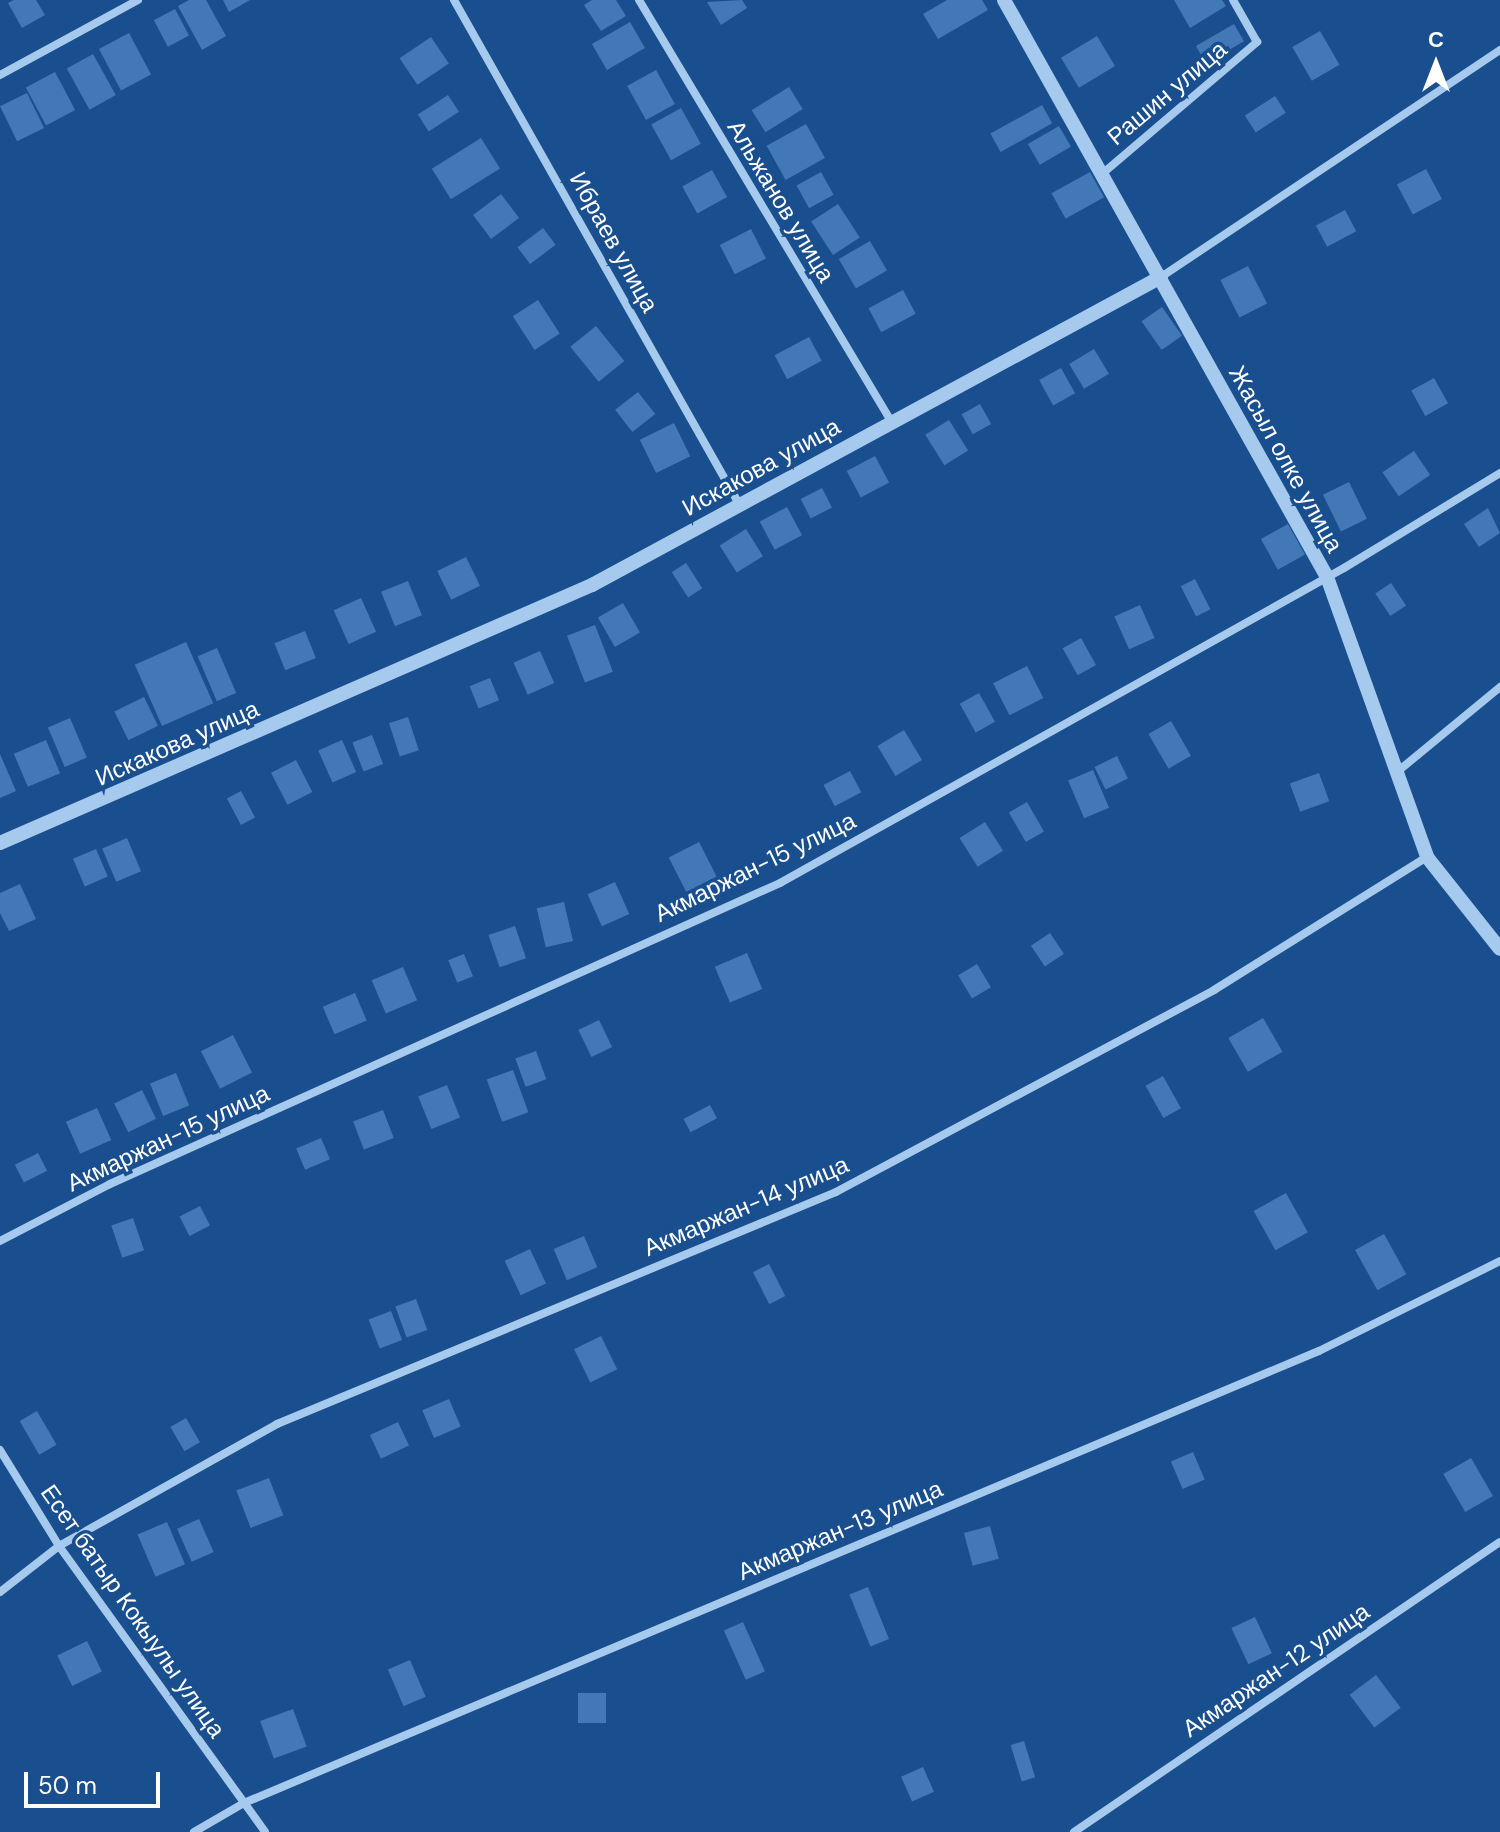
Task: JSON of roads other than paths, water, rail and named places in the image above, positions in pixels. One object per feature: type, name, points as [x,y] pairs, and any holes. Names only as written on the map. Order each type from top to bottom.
[{"type":"street","points":[[1,71],[138,0]]},
{"type":"street","name":"Ибраев улица","points":[[454,0],[739,504]]},
{"type":"street","name":"Альжанов улица","points":[[639,0],[891,421]]},
{"type":"street","name":"Жасыл олке улица","points":[[1004,0],[1327,577],[1427,857],[1500,949]]},
{"type":"street","name":"Рашин улица","points":[[1102,174],[1257,42],[1233,0]]},
{"type":"street","name":"Искакова улица","points":[[0,843],[592,585],[1161,277],[1500,50]]},
{"type":"street","name":"Акмаржан-15 улица","points":[[0,1241],[110,1184],[780,883],[1327,577],[1500,473]]},
{"type":"street","points":[[1397,772],[1500,687]]},
{"type":"street","name":"Акмаржан-14 улица","points":[[0,1592],[59,1546],[277,1424],[836,1192],[1214,990],[1427,857]]},
{"type":"street","name":"Акмаржан-13 улица","points":[[194,1832],[244,1803],[1319,1351],[1500,1261]]},
{"type":"street","name":"Есет батыр Кокыулы улица","points":[[0,1450],[59,1546],[265,1832]]},
{"type":"street","name":"Акмаржан-12 улица","points":[[1074,1832],[1500,1542]]}]
